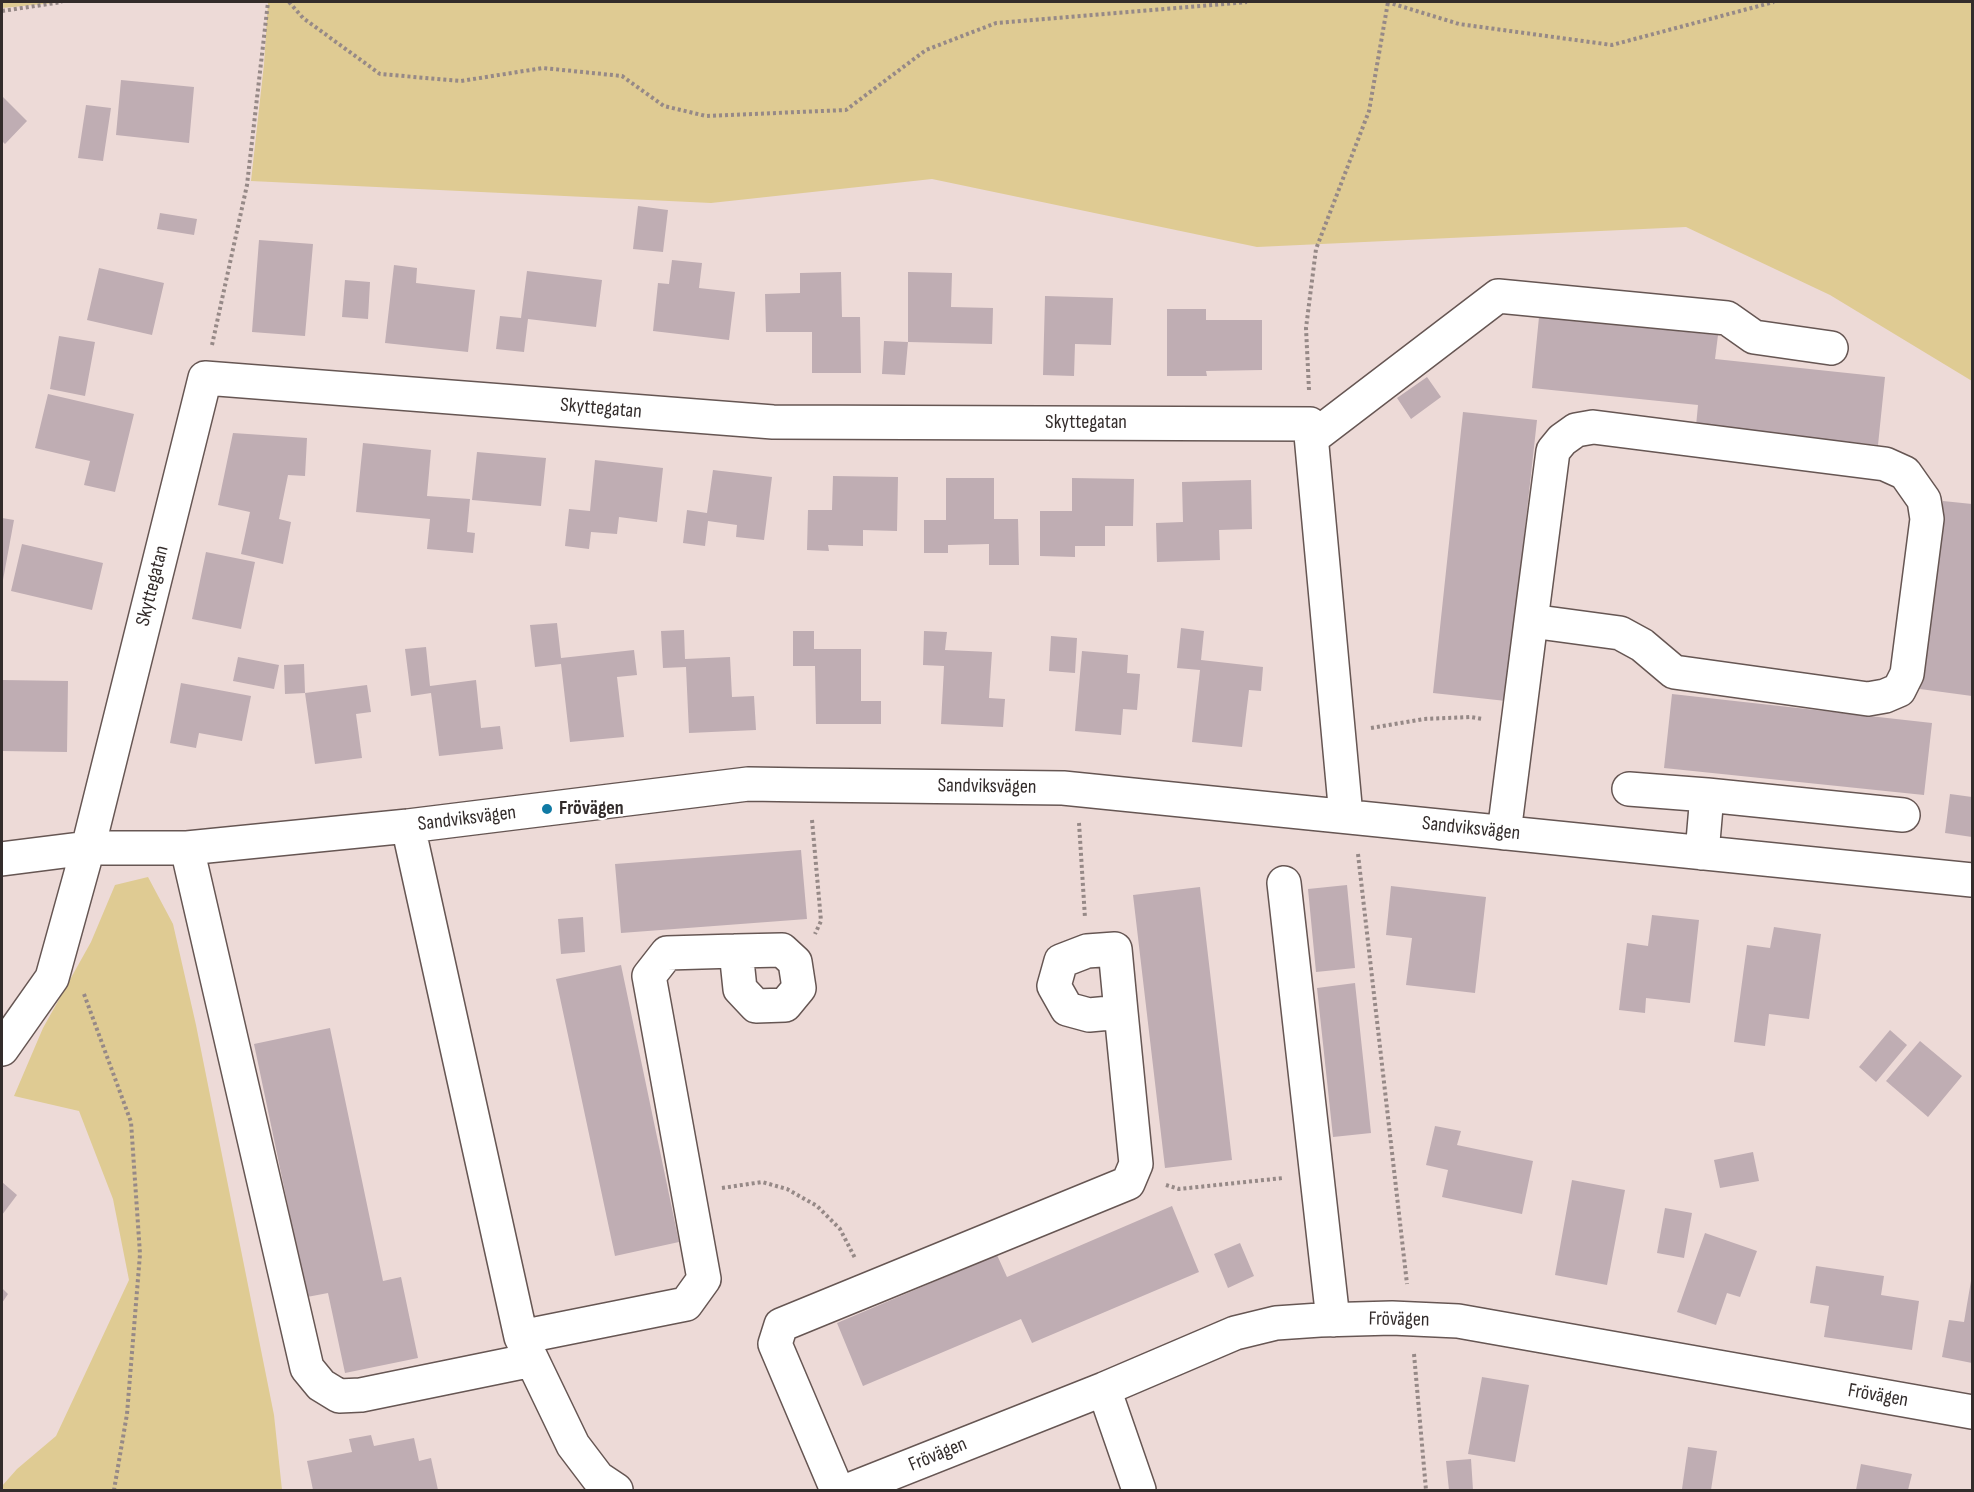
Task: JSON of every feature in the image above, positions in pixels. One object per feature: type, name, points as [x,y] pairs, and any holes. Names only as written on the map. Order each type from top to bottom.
[{"type":"street","points":[[1350,817],[1338,733],[1311,431],[1498,296],[1726,318],[1754,337],[1831,348]]},
{"type":"street","name":"Skyttegatan","points":[[2,1049],[52,978],[88,848],[205,378],[773,422],[1311,431]]},
{"type":"street","points":[[1504,832],[1519,724],[1531,621],[1553,451],[1562,440],[1576,430],[1593,427],[1885,464],[1905,473],[1924,500],[1927,519],[1907,674],[1899,690],[1885,696],[1868,699],[1674,672],[1642,645],[1620,633],[1531,621]]},
{"type":"street","name":"Sandviksvägen","points":[[2,859],[88,848],[187,848],[408,826],[748,784],[1077,789],[1972,880]]},
{"type":"street","points":[[1629,789],[1903,815]]},
{"type":"street","points":[[1702,853],[1707,795]]},
{"type":"street","points":[[408,826],[527,1349],[573,1445],[598,1478],[616,1491]]},
{"type":"street","points":[[187,848],[307,1368],[321,1385],[339,1396],[361,1395],[686,1304],[704,1279],[649,976],[667,953],[736,951],[782,950],[795,962],[799,988],[785,1005],[756,1006],[740,989],[736,951]]},
{"type":"street","points":[[1284,883],[1333,1320]]},
{"type":"street","points":[[837,1491],[775,1344],[781,1325],[1128,1183],[1136,1164],[1115,949],[1087,951],[1061,961],[1054,986],[1067,1009],[1089,1015],[1121,1012]]},
{"type":"street","name":"Frövägen","points":[[864,1488],[1235,1333],[1276,1323],[1411,1319],[1458,1321],[1972,1412]]},
{"type":"street","points":[[1104,1389],[1139,1491]]},
{"type":"path","points":[[2,11],[62,2]]},
{"type":"path","points":[[205,378],[247,185],[268,2]]},
{"type":"path","points":[[289,2],[303,18],[380,74],[461,81],[543,68],[622,76],[664,106],[706,116],[846,110],[926,50],[996,23],[1247,2]]},
{"type":"path","points":[[1311,431],[1306,328],[1316,249],[1369,111],[1388,2],[1459,24],[1612,45],[1774,2]]},
{"type":"path","points":[[1338,733],[1424,719],[1471,717],[1519,724]]},
{"type":"path","points":[[782,950],[811,943],[821,921],[809,785]]},
{"type":"path","points":[[1077,789],[1087,951]]},
{"type":"path","points":[[1350,817],[1411,1319],[1426,1491]]},
{"type":"path","points":[[83,992],[130,1122],[140,1254],[127,1414],[114,1491]]},
{"type":"path","points":[[1132,1173],[1179,1189],[1317,1175]]},
{"type":"path","points":[[689,1196],[734,1185],[762,1182],[787,1189],[817,1206],[840,1228],[853,1253],[866,1290]]},
{"type":"shaded area","points":[[2,2],[66,2],[2,8]]},
{"type":"shaded area","points":[[268,2],[1972,2],[1972,381],[1830,295],[1686,227],[1257,247],[932,179],[711,203],[251,181],[264,64]]},
{"type":"shaded area","points":[[148,877],[173,924],[196,1025],[274,1415],[282,1490],[2,1490],[2,1486],[17,1469],[56,1436],[129,1280],[113,1199],[79,1111],[14,1096],[43,1028],[91,942],[115,885]]},
{"type":"building","points":[[121,80],[194,87],[189,143],[116,135]]},
{"type":"building","points":[[2,96],[27,121],[5,144],[2,141]]},
{"type":"building","points":[[86,105],[111,108],[103,161],[78,158]]},
{"type":"building","points":[[638,206],[668,210],[663,252],[633,249]]},
{"type":"building","points":[[160,213],[197,219],[194,235],[157,229]]},
{"type":"building","points":[[259,240],[313,244],[305,336],[252,332]]},
{"type":"building","points":[[672,260],[702,263],[699,288],[735,292],[729,340],[653,331],[658,283],[669,284]]},
{"type":"building","points":[[394,265],[417,268],[416,283],[475,290],[468,352],[385,343]]},
{"type":"building","points":[[99,268],[164,283],[152,335],[87,320]]},
{"type":"building","points":[[527,271],[602,280],[596,327],[528,319],[524,352],[496,349],[500,316],[521,318]]},
{"type":"building","points":[[841,272],[842,317],[860,317],[861,373],[812,373],[812,332],[766,332],[765,294],[800,293],[800,273]]},
{"type":"building","points":[[908,272],[952,273],[951,307],[993,308],[992,344],[908,342]]},
{"type":"building","points":[[345,280],[370,282],[368,319],[342,317]]},
{"type":"building","points":[[1045,296],[1113,298],[1111,345],[1075,344],[1074,376],[1043,375]]},
{"type":"building","points":[[1167,309],[1206,309],[1206,320],[1262,320],[1262,370],[1206,371],[1207,376],[1167,376]]},
{"type":"building","points":[[1539,317],[1718,335],[1715,359],[1885,377],[1878,445],[1696,426],[1698,405],[1532,388]]},
{"type":"building","points":[[59,336],[95,342],[85,396],[50,389]]},
{"type":"building","points":[[884,341],[908,342],[905,375],[882,374]]},
{"type":"building","points":[[1427,377],[1441,397],[1411,419],[1397,398]]},
{"type":"building","points":[[48,394],[134,414],[115,492],[84,485],[90,461],[35,448]]},
{"type":"building","points":[[1463,412],[1537,420],[1506,701],[1433,693]]},
{"type":"building","points":[[233,433],[307,438],[305,476],[288,475],[279,519],[291,522],[283,564],[241,554],[250,512],[218,505]]},
{"type":"building","points":[[363,443],[431,450],[427,496],[470,499],[467,532],[475,533],[473,553],[427,549],[430,519],[356,512]]},
{"type":"building","points":[[477,452],[546,458],[541,506],[472,500]]},
{"type":"building","points":[[595,460],[663,468],[657,522],[619,517],[617,534],[591,532],[589,549],[565,546],[569,509],[590,511]]},
{"type":"building","points":[[713,470],[772,477],[764,540],[736,537],[737,525],[708,521],[705,546],[683,543],[687,510],[707,513]]},
{"type":"building","points":[[833,476],[898,477],[897,531],[863,530],[863,546],[828,545],[829,551],[807,550],[808,510],[832,510]]},
{"type":"building","points":[[946,478],[994,478],[994,519],[1018,519],[1019,565],[989,565],[989,544],[948,545],[948,553],[924,553],[924,520],[946,520]]},
{"type":"building","points":[[1072,478],[1134,479],[1133,526],[1105,526],[1105,546],[1075,546],[1075,557],[1040,556],[1040,511],[1072,511]]},
{"type":"building","points":[[1251,480],[1252,529],[1219,530],[1220,560],[1157,562],[1156,523],[1183,522],[1182,482]]},
{"type":"building","points":[[1943,501],[1972,504],[1972,696],[1920,689]]},
{"type":"building","points":[[2,518],[14,520],[3,580],[2,580]]},
{"type":"building","points":[[22,544],[103,563],[92,610],[11,591]]},
{"type":"building","points":[[206,552],[255,562],[241,629],[192,619]]},
{"type":"building","points":[[557,623],[561,658],[634,650],[637,675],[617,677],[624,737],[570,742],[561,664],[535,667],[530,625]]},
{"type":"building","points":[[1181,628],[1204,631],[1201,660],[1263,667],[1261,691],[1249,690],[1242,747],[1192,742],[1200,670],[1177,668]]},
{"type":"building","points":[[684,630],[685,659],[730,657],[732,697],[754,696],[756,730],[689,733],[686,667],[663,668],[661,631]]},
{"type":"building","points":[[793,631],[814,631],[814,649],[861,649],[861,701],[881,701],[881,724],[816,724],[815,666],[793,666]]},
{"type":"building","points":[[924,631],[947,632],[945,650],[992,652],[989,698],[1005,699],[1003,727],[941,724],[944,666],[923,665]]},
{"type":"building","points":[[1051,636],[1077,638],[1075,673],[1049,671]]},
{"type":"building","points":[[426,647],[430,686],[476,680],[481,728],[500,726],[503,749],[439,756],[431,693],[411,696],[405,649]]},
{"type":"building","points":[[1082,651],[1128,655],[1127,673],[1140,674],[1137,710],[1123,709],[1121,735],[1075,731]]},
{"type":"building","points":[[238,657],[279,665],[274,689],[233,681]]},
{"type":"building","points":[[304,664],[305,693],[285,694],[284,665]]},
{"type":"building","points":[[2,680],[68,681],[67,752],[2,751]]},
{"type":"building","points":[[181,683],[251,696],[242,741],[199,733],[196,748],[170,743]]},
{"type":"building","points":[[367,685],[371,712],[356,714],[362,758],[315,764],[305,693]]},
{"type":"building","points":[[1672,694],[1932,723],[1924,795],[1664,768]]},
{"type":"building","points":[[1950,794],[1972,797],[1972,837],[1945,833]]},
{"type":"building","points":[[801,850],[807,919],[621,933],[615,864]]},
{"type":"building","points":[[1347,885],[1355,968],[1316,972],[1308,889]]},
{"type":"building","points":[[1391,886],[1486,897],[1475,993],[1406,985],[1412,938],[1386,935]]},
{"type":"building","points":[[1200,887],[1232,1160],[1165,1168],[1133,895]]},
{"type":"building","points":[[1652,915],[1699,920],[1690,1003],[1646,998],[1645,1013],[1619,1010],[1627,943],[1648,946]]},
{"type":"building","points":[[583,917],[585,952],[561,954],[558,919]]},
{"type":"building","points":[[1774,927],[1821,934],[1809,1019],[1769,1014],[1765,1046],[1734,1042],[1747,945],[1770,948]]},
{"type":"building","points":[[621,965],[679,1242],[615,1256],[556,979]]},
{"type":"building","points":[[1355,983],[1371,1133],[1333,1137],[1317,988]]},
{"type":"building","points":[[330,1028],[383,1281],[401,1277],[418,1358],[345,1373],[328,1293],[307,1297],[254,1044]]},
{"type":"building","points":[[1890,1030],[1907,1045],[1876,1082],[1859,1067]]},
{"type":"building","points":[[1920,1041],[1962,1076],[1928,1117],[1886,1081]]},
{"type":"building","points":[[1435,1126],[1461,1131],[1457,1145],[1533,1161],[1522,1214],[1442,1197],[1448,1170],[1426,1165]]},
{"type":"building","points":[[1753,1152],[1759,1181],[1720,1188],[1714,1160]]},
{"type":"building","points":[[1572,1180],[1625,1190],[1607,1285],[1555,1275]]},
{"type":"building","points":[[2,1182],[17,1195],[2,1215]]},
{"type":"building","points":[[1172,1206],[1199,1272],[1032,1343],[1021,1319],[863,1386],[837,1323],[997,1255],[1007,1277]]},
{"type":"building","points":[[1665,1208],[1692,1213],[1684,1258],[1657,1253]]},
{"type":"building","points":[[1705,1233],[1757,1251],[1740,1297],[1727,1293],[1716,1325],[1677,1312]]},
{"type":"building","points":[[1240,1243],[1254,1276],[1228,1288],[1214,1254]]},
{"type":"building","points":[[1816,1266],[1884,1276],[1881,1295],[1919,1301],[1912,1350],[1824,1337],[1829,1306],[1810,1303]]},
{"type":"building","points":[[1971,1281],[1972,1363],[1942,1357],[1949,1320],[1964,1322]]},
{"type":"building","points":[[2,1288],[8,1294],[2,1303]]},
{"type":"building","points":[[1482,1377],[1529,1385],[1515,1462],[1468,1454]]},
{"type":"building","points":[[371,1435],[374,1446],[414,1438],[419,1461],[431,1458],[438,1490],[313,1490],[307,1461],[352,1452],[349,1439]]},
{"type":"building","points":[[1688,1447],[1717,1451],[1711,1490],[1682,1489]]},
{"type":"building","points":[[1471,1459],[1473,1490],[1449,1490],[1446,1461]]},
{"type":"building","points":[[1861,1464],[1912,1474],[1908,1490],[1856,1490]]},
{"type":"place","name":"Frövägen","points":[[547,809]]}]
